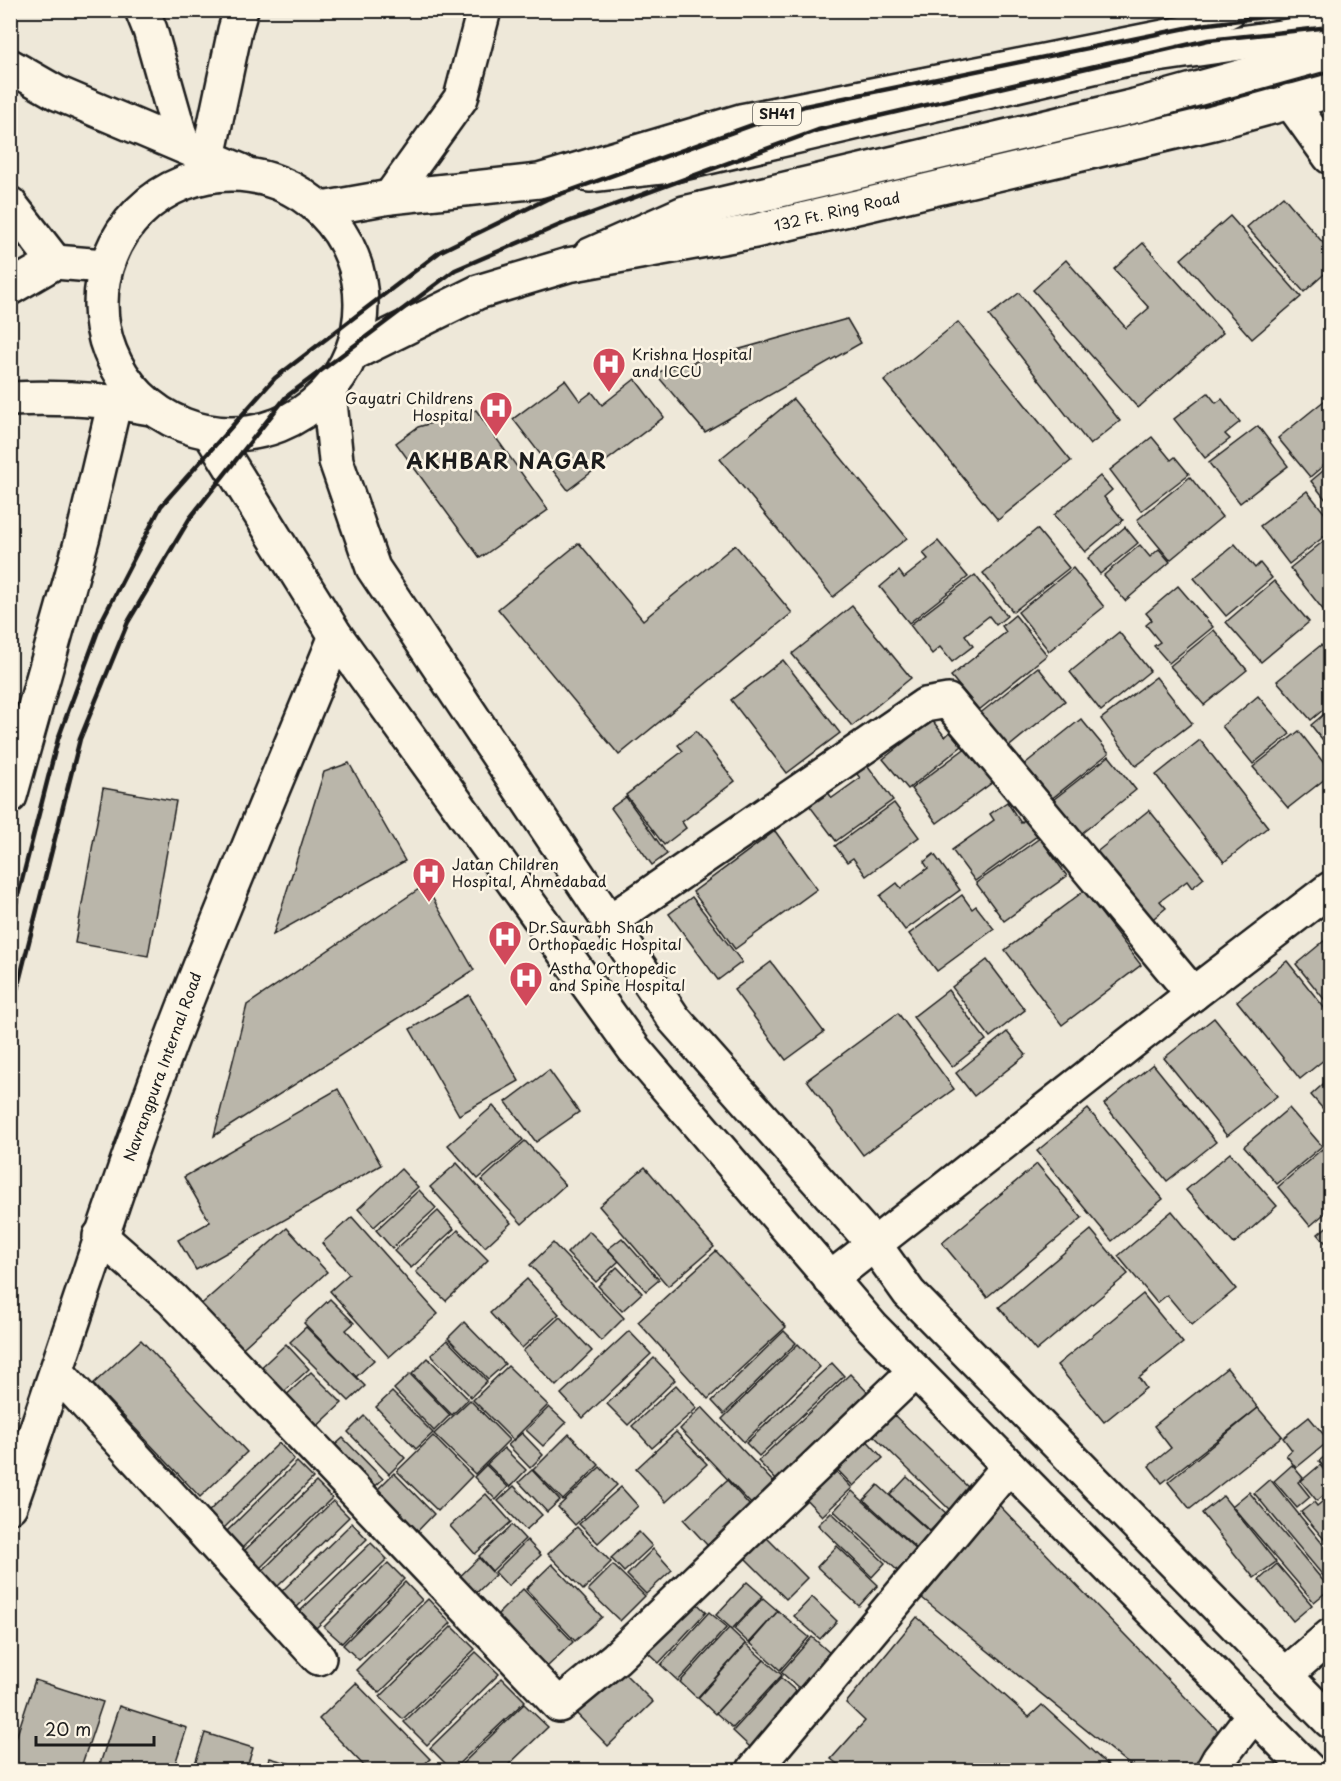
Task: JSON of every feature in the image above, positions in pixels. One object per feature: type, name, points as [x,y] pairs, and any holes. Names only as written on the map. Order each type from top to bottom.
[{"type":"main road","points":[[142,10],[196,151]]},
{"type":"main road","points":[[196,151],[241,10]]},
{"type":"main road","points":[[390,197],[460,98],[484,10]]},
{"type":"main road","name":"SH41","points":[[322,209],[390,197],[539,181],[741,121],[1184,33],[1230,10]]},
{"type":"main road","points":[[539,181],[670,166],[1123,60],[1330,30]]},
{"type":"main road","points":[[568,265],[684,213],[1135,106],[1330,52]]},
{"type":"main road","points":[[10,66],[57,93],[246,174],[287,185],[322,209],[346,240],[360,277],[362,316],[352,354],[328,392],[294,418],[254,433],[210,433],[179,424],[151,408],[123,378],[105,342],[100,302],[104,266],[129,221],[162,192],[203,176],[246,174]]},
{"type":"main road","name":"132 Ft. Ring Road","points":[[352,354],[478,292],[568,265],[755,231],[1213,123],[1330,91]]},
{"type":"main road","points":[[1290,101],[1330,157]]},
{"type":"main road","points":[[10,204],[54,262]]},
{"type":"main road","points":[[10,288],[54,262],[104,266]]},
{"type":"main road","points":[[328,392],[336,461],[373,568],[674,1018],[874,1244],[909,1293],[1330,1721]]},
{"type":"main road","points":[[10,399],[116,401],[151,408]]},
{"type":"main road","points":[[10,796],[83,536],[116,401]]},
{"type":"main road","points":[[210,433],[336,636],[634,1049],[872,1327],[1309,1770]]},
{"type":"main road","name":"Navrangpura Internal Road","points":[[10,1506],[57,1372],[100,1236],[182,1012],[336,636]]},
{"type":"main road","points":[[609,922],[925,705],[948,701],[1193,994]]},
{"type":"main road","points":[[830,1279],[1330,889]]},
{"type":"main road","points":[[100,1236],[172,1299],[559,1705],[616,1658],[915,1371]]},
{"type":"main road","points":[[57,1372],[320,1658]]},
{"type":"main road","points":[[754,1770],[1009,1466]]},
{"type":"main road","points":[[1285,1675],[1330,1636]]},
{"type":"main road","points":[[1213,1770],[1253,1715]]},
{"type":"building","points":[[1283,196],[1330,251],[1330,269],[1304,292],[1247,227]]},
{"type":"building","points":[[1230,216],[1301,297],[1252,339],[1181,259]]},
{"type":"building","points":[[1143,243],[1223,333],[1138,408],[1033,290],[1066,260],[1126,328],[1149,308],[1114,269]]},
{"type":"building","points":[[1019,293],[1120,421],[1090,445],[989,316]]},
{"type":"building","points":[[847,319],[861,343],[705,432],[655,373]]},
{"type":"building","points":[[958,322],[1071,461],[998,520],[884,381]]},
{"type":"building","points":[[635,379],[664,417],[568,490],[513,419],[565,380],[580,401],[592,392],[602,405]]},
{"type":"building","points":[[1208,393],[1216,403],[1222,399],[1240,422],[1225,434],[1230,439],[1205,458],[1174,419]]},
{"type":"building","points":[[1330,396],[1330,460],[1310,477],[1278,438]]},
{"type":"building","points":[[793,399],[907,538],[833,597],[720,459]]},
{"type":"building","points":[[476,410],[548,510],[480,558],[396,443],[418,427]]},
{"type":"building","points":[[1258,426],[1288,466],[1240,503],[1209,463]]},
{"type":"building","points":[[1152,437],[1171,460],[1175,457],[1189,474],[1141,511],[1110,470]]},
{"type":"building","points":[[1330,465],[1330,505],[1311,481]]},
{"type":"building","points":[[1100,476],[1112,490],[1104,497],[1123,520],[1085,552],[1054,515]]},
{"type":"building","points":[[1190,477],[1222,517],[1170,560],[1137,520]]},
{"type":"building","points":[[1307,491],[1330,520],[1330,532],[1289,564],[1260,526]]},
{"type":"building","points":[[1125,527],[1138,543],[1100,574],[1088,558]]},
{"type":"building","points":[[1037,529],[1069,568],[1013,612],[983,573]]},
{"type":"building","points":[[1330,536],[1330,606],[1324,611],[1290,568]]},
{"type":"building","points":[[938,541],[968,577],[909,623],[880,587],[899,571],[904,578],[928,559],[923,553]]},
{"type":"building","points":[[579,543],[643,620],[735,545],[792,613],[619,755],[498,609]]},
{"type":"building","points":[[1235,544],[1255,568],[1260,563],[1272,578],[1226,616],[1194,578]]},
{"type":"building","points":[[1140,545],[1150,557],[1159,549],[1170,562],[1125,601],[1104,575]]},
{"type":"building","points":[[1073,568],[1104,607],[1049,651],[1018,612]]},
{"type":"building","points":[[975,575],[1007,616],[996,625],[989,616],[965,635],[973,646],[952,662],[940,647],[932,654],[910,625]]},
{"type":"building","points":[[1274,581],[1309,622],[1261,662],[1226,622]]},
{"type":"building","points":[[1178,586],[1213,627],[1169,663],[1154,646],[1160,642],[1146,625],[1152,620],[1146,613]]},
{"type":"building","points":[[852,606],[911,678],[852,726],[792,654]]},
{"type":"building","points":[[1015,615],[1047,655],[979,710],[951,676],[1006,632],[1002,626]]},
{"type":"building","points":[[1214,630],[1247,670],[1204,705],[1170,666]]},
{"type":"building","points":[[1119,632],[1150,671],[1101,711],[1070,672]]},
{"type":"building","points":[[1321,645],[1330,656],[1330,704],[1311,720],[1277,681]]},
{"type":"building","points":[[783,660],[840,733],[787,773],[731,700]]},
{"type":"building","points":[[1038,667],[1065,701],[1006,749],[978,715]]},
{"type":"building","points":[[1156,677],[1192,723],[1136,766],[1101,719]]},
{"type":"building","points":[[1258,696],[1290,734],[1253,764],[1222,726]]},
{"type":"building","points":[[1330,709],[1330,749],[1311,725]]},
{"type":"building","points":[[1081,719],[1109,753],[1050,800],[1022,766]]},
{"type":"building","points":[[932,720],[945,737],[950,732],[962,746],[908,789],[883,759]]},
{"type":"building","points":[[696,731],[735,781],[682,822],[686,828],[664,845],[626,795],[683,751],[678,745]]},
{"type":"building","points":[[1299,731],[1330,771],[1330,775],[1288,808],[1253,767]]},
{"type":"building","points":[[1200,740],[1268,827],[1224,862],[1156,775]]},
{"type":"building","points":[[967,747],[993,782],[937,823],[911,789]]},
{"type":"building","points":[[1109,756],[1136,790],[1077,837],[1049,803]]},
{"type":"building","points":[[865,762],[893,800],[836,841],[809,805],[827,791],[832,798],[860,778],[854,770]]},
{"type":"building","points":[[349,763],[405,861],[273,935],[324,772]]},
{"type":"building","points":[[103,788],[176,801],[148,956],[75,943]]},
{"type":"building","points":[[626,797],[667,854],[652,865],[611,808]]},
{"type":"building","points":[[1007,802],[1021,823],[1025,819],[1037,836],[975,881],[952,850],[994,820],[990,814]]},
{"type":"building","points":[[894,803],[919,837],[866,876],[853,858],[847,862],[835,846]]},
{"type":"building","points":[[1149,810],[1204,878],[1192,888],[1187,881],[1160,901],[1166,908],[1149,922],[1094,854]]},
{"type":"building","points":[[775,831],[817,889],[735,949],[693,892]]},
{"type":"building","points":[[1040,838],[1067,876],[1004,921],[976,883]]},
{"type":"building","points":[[934,854],[960,890],[905,930],[880,896],[897,883],[901,888],[928,868],[924,862]]},
{"type":"building","points":[[425,885],[474,970],[214,1136],[247,1005]]},
{"type":"building","points":[[1084,891],[1141,965],[1062,1025],[1005,950]]},
{"type":"building","points":[[962,895],[972,909],[976,906],[994,929],[937,971],[909,934]]},
{"type":"building","points":[[692,897],[742,962],[718,980],[669,914]]},
{"type":"building","points":[[1330,936],[1330,1000],[1327,1003],[1296,964]]},
{"type":"building","points":[[987,960],[1025,1010],[990,1037],[952,987]]},
{"type":"building","points":[[1287,961],[1330,1015],[1330,1055],[1300,1079],[1237,1001]]},
{"type":"building","points":[[771,962],[824,1032],[786,1060],[734,990]]},
{"type":"building","points":[[948,990],[986,1040],[952,1067],[913,1017]]},
{"type":"building","points":[[469,995],[519,1081],[459,1115],[410,1029]]},
{"type":"building","points":[[898,1013],[954,1089],[863,1155],[807,1080]]},
{"type":"building","points":[[1214,1018],[1277,1096],[1227,1136],[1164,1058]]},
{"type":"building","points":[[1007,1032],[1026,1055],[974,1096],[956,1073]]},
{"type":"building","points":[[1153,1064],[1216,1142],[1167,1181],[1104,1104]]},
{"type":"building","points":[[549,1070],[579,1112],[536,1142],[506,1102]]},
{"type":"building","points":[[1330,1078],[1330,1117],[1311,1095]]},
{"type":"building","points":[[338,1089],[381,1165],[196,1270],[178,1240],[210,1222],[184,1177]]},
{"type":"building","points":[[493,1106],[523,1140],[478,1179],[448,1145]]},
{"type":"building","points":[[1289,1108],[1322,1146],[1277,1184],[1244,1146]]},
{"type":"building","points":[[1088,1109],[1163,1199],[1112,1241],[1037,1151]]},
{"type":"building","points":[[525,1141],[565,1185],[522,1224],[482,1180]]},
{"type":"building","points":[[1322,1149],[1330,1160],[1330,1209],[1310,1226],[1278,1187]]},
{"type":"building","points":[[1230,1153],[1277,1206],[1234,1244],[1186,1190]]},
{"type":"building","points":[[457,1163],[511,1223],[485,1247],[430,1187]]},
{"type":"building","points":[[1037,1164],[1082,1218],[987,1297],[942,1243]]},
{"type":"building","points":[[645,1167],[714,1247],[668,1286],[599,1206]]},
{"type":"building","points":[[401,1169],[418,1187],[374,1227],[358,1209]]},
{"type":"building","points":[[419,1190],[436,1208],[392,1248],[376,1230]]},
{"type":"building","points":[[438,1211],[454,1229],[411,1268],[394,1251]]},
{"type":"building","points":[[1172,1211],[1236,1289],[1192,1325],[1167,1295],[1157,1303],[1118,1256]]},
{"type":"building","points":[[352,1217],[438,1314],[389,1357],[330,1291],[349,1274],[322,1243]]},
{"type":"building","points":[[1330,1224],[1330,1248],[1318,1234]]},
{"type":"building","points":[[287,1228],[327,1272],[236,1354],[196,1309]]},
{"type":"building","points":[[458,1230],[488,1260],[446,1301],[416,1272]]},
{"type":"building","points":[[1091,1230],[1128,1274],[1036,1351],[999,1307]]},
{"type":"building","points":[[589,1231],[619,1261],[596,1282],[567,1253]]},
{"type":"building","points":[[622,1238],[659,1280],[646,1291],[608,1249]]},
{"type":"building","points":[[553,1243],[624,1318],[601,1341],[530,1265]]},
{"type":"building","points":[[716,1251],[786,1327],[708,1399],[638,1322]]},
{"type":"building","points":[[617,1267],[642,1293],[622,1311],[598,1286]]},
{"type":"building","points":[[527,1279],[559,1314],[522,1348],[490,1313]]},
{"type":"building","points":[[1143,1294],[1183,1343],[1139,1378],[1146,1388],[1104,1422],[1057,1365]]},
{"type":"building","points":[[330,1299],[354,1323],[346,1330],[374,1360],[356,1377],[304,1323]]},
{"type":"building","points":[[560,1317],[592,1351],[556,1386],[523,1351]]},
{"type":"building","points":[[464,1322],[505,1364],[488,1379],[448,1338]]},
{"type":"building","points":[[306,1327],[365,1386],[349,1401],[290,1342]]},
{"type":"building","points":[[629,1331],[651,1354],[583,1418],[561,1394]]},
{"type":"building","points":[[784,1331],[796,1343],[724,1414],[712,1401]]},
{"type":"building","points":[[141,1340],[247,1452],[200,1497],[93,1384]]},
{"type":"building","points":[[447,1340],[487,1381],[471,1397],[431,1355]]},
{"type":"building","points":[[286,1344],[309,1369],[276,1399],[253,1375]]},
{"type":"building","points":[[798,1344],[820,1367],[744,1442],[722,1419]]},
{"type":"building","points":[[428,1358],[468,1399],[452,1415],[412,1374]]},
{"type":"building","points":[[654,1358],[675,1380],[628,1425],[607,1404]]},
{"type":"building","points":[[832,1363],[844,1376],[759,1456],[746,1443]]},
{"type":"building","points":[[508,1366],[548,1405],[513,1440],[473,1400]]},
{"type":"building","points":[[1227,1368],[1258,1408],[1162,1483],[1149,1466],[1171,1448],[1154,1426]]},
{"type":"building","points":[[311,1372],[342,1403],[310,1433],[280,1401]]},
{"type":"building","points":[[410,1374],[450,1415],[434,1431],[394,1389]]},
{"type":"building","points":[[850,1374],[871,1396],[779,1483],[758,1461]]},
{"type":"building","points":[[676,1385],[697,1408],[652,1448],[632,1426]]},
{"type":"building","points":[[392,1392],[433,1433],[416,1449],[376,1407]]},
{"type":"building","points":[[470,1400],[509,1440],[475,1474],[434,1434]]},
{"type":"building","points":[[549,1407],[566,1423],[543,1446],[526,1430]]},
{"type":"building","points":[[702,1407],[774,1483],[752,1505],[680,1429]]},
{"type":"building","points":[[1258,1408],[1282,1436],[1190,1509],[1168,1482]]},
{"type":"building","points":[[890,1411],[972,1491],[952,1512],[870,1432]]},
{"type":"building","points":[[364,1416],[405,1458],[389,1474],[348,1432]]},
{"type":"building","points":[[1309,1417],[1329,1441],[1296,1468],[1286,1455],[1292,1450],[1283,1438]]},
{"type":"building","points":[[676,1432],[707,1464],[666,1502],[636,1469]]},
{"type":"building","points":[[522,1433],[543,1455],[530,1468],[508,1445]]},
{"type":"building","points":[[860,1433],[883,1458],[853,1486],[830,1462]]},
{"type":"building","points":[[569,1434],[599,1465],[563,1500],[533,1470]]},
{"type":"building","points":[[433,1436],[472,1476],[438,1511],[397,1471]]},
{"type":"building","points":[[343,1438],[383,1479],[366,1495],[326,1453]]},
{"type":"building","points":[[279,1443],[294,1459],[223,1529],[207,1513]]},
{"type":"building","points":[[504,1448],[526,1470],[510,1487],[487,1464]]},
{"type":"building","points":[[1330,1452],[1330,1475],[1319,1461]]},
{"type":"building","points":[[297,1462],[313,1478],[242,1548],[226,1532]]},
{"type":"building","points":[[829,1464],[852,1488],[822,1516],[799,1492]]},
{"type":"building","points":[[486,1465],[508,1487],[496,1500],[474,1477]]},
{"type":"building","points":[[1292,1465],[1303,1478],[1298,1482],[1310,1497],[1297,1508],[1274,1481]]},
{"type":"building","points":[[1320,1465],[1330,1478],[1330,1490],[1317,1501],[1301,1481]]},
{"type":"building","points":[[600,1467],[617,1485],[575,1525],[558,1507]]},
{"type":"building","points":[[532,1470],[560,1500],[547,1512],[519,1482]]},
{"type":"building","points":[[394,1473],[434,1514],[411,1538],[370,1497]]},
{"type":"building","points":[[907,1477],[947,1514],[930,1531],[890,1495]]},
{"type":"building","points":[[1270,1479],[1330,1553],[1330,1584],[1254,1493]]},
{"type":"building","points":[[727,1480],[751,1507],[708,1546],[684,1520]]},
{"type":"building","points":[[316,1482],[332,1498],[260,1568],[244,1551]]},
{"type":"building","points":[[878,1485],[932,1534],[917,1549],[864,1500]]},
{"type":"building","points":[[514,1486],[542,1515],[526,1530],[498,1501]]},
{"type":"building","points":[[621,1487],[638,1506],[598,1543],[579,1524]]},
{"type":"building","points":[[852,1491],[919,1552],[900,1573],[834,1511]]},
{"type":"building","points":[[1249,1492],[1330,1589],[1314,1602],[1232,1506]]},
{"type":"building","points":[[1330,1493],[1330,1509],[1323,1499]]},
{"type":"building","points":[[486,1494],[511,1522],[475,1554],[450,1526]]},
{"type":"building","points":[[1223,1496],[1276,1562],[1254,1578],[1202,1513]]},
{"type":"building","points":[[333,1501],[349,1517],[277,1587],[262,1571]]},
{"type":"building","points":[[1323,1501],[1330,1511],[1329,1545],[1301,1512],[1314,1502],[1317,1506]]},
{"type":"building","points":[[999,1505],[1221,1734],[1193,1770],[1136,1770],[922,1598]]},
{"type":"building","points":[[831,1512],[885,1563],[872,1577],[818,1525]]},
{"type":"building","points":[[352,1523],[367,1539],[295,1609],[280,1593]]},
{"type":"building","points":[[512,1525],[525,1539],[492,1571],[479,1556]]},
{"type":"building","points":[[577,1527],[611,1562],[583,1590],[548,1554]]},
{"type":"building","points":[[758,1529],[807,1578],[786,1599],[737,1550]]},
{"type":"building","points":[[639,1532],[652,1546],[624,1572],[611,1558]]},
{"type":"building","points":[[527,1540],[541,1555],[508,1586],[495,1572]]},
{"type":"building","points":[[371,1543],[387,1559],[316,1628],[299,1612]]},
{"type":"building","points":[[837,1546],[878,1585],[859,1606],[817,1567]]},
{"type":"building","points":[[653,1549],[672,1570],[646,1594],[627,1575]]},
{"type":"building","points":[[479,1558],[495,1575],[467,1602],[451,1585]]},
{"type":"building","points":[[388,1563],[404,1579],[342,1643],[324,1627]]},
{"type":"building","points":[[552,1564],[602,1617],[575,1641],[526,1589]]},
{"type":"building","points":[[1277,1564],[1312,1605],[1293,1621],[1259,1580]]},
{"type":"building","points":[[613,1565],[645,1596],[620,1621],[588,1590]]},
{"type":"building","points":[[405,1582],[422,1600],[359,1660],[343,1645]]},
{"type":"building","points":[[747,1582],[763,1596],[732,1629],[716,1615]]},
{"type":"building","points":[[523,1589],[573,1642],[547,1667],[497,1615]]},
{"type":"building","points":[[688,1595],[706,1612],[659,1663],[641,1646]]},
{"type":"building","points":[[812,1597],[837,1621],[820,1639],[794,1616]]},
{"type":"building","points":[[763,1598],[778,1611],[749,1643],[734,1629]]},
{"type":"building","points":[[428,1599],[451,1623],[379,1693],[356,1670]]},
{"type":"building","points":[[778,1611],[809,1637],[780,1670],[750,1643]]},
{"type":"building","points":[[709,1612],[727,1627],[678,1681],[661,1665]]},
{"type":"building","points":[[917,1617],[1029,1717],[1042,1705],[1113,1770],[845,1770],[831,1759],[865,1721],[846,1703]]},
{"type":"building","points":[[452,1626],[475,1649],[403,1719],[380,1697]]},
{"type":"building","points":[[729,1628],[746,1644],[697,1698],[680,1682]]},
{"type":"building","points":[[812,1637],[831,1654],[800,1689],[781,1672]]},
{"type":"building","points":[[746,1644],[764,1660],[715,1714],[698,1698]]},
{"type":"building","points":[[476,1652],[499,1674],[427,1745],[404,1722]]},
{"type":"building","points":[[764,1660],[782,1675],[733,1728],[716,1713]]},
{"type":"building","points":[[620,1669],[653,1702],[608,1746],[575,1712]]},
{"type":"building","points":[[502,1678],[525,1701],[452,1770],[430,1748]]},
{"type":"building","points":[[781,1678],[798,1693],[750,1747],[733,1731]]},
{"type":"building","points":[[35,1680],[103,1702],[80,1770],[10,1770],[10,1756]]},
{"type":"building","points":[[356,1683],[430,1759],[418,1770],[368,1770],[319,1719]]},
{"type":"building","points":[[524,1704],[548,1727],[503,1770],[456,1770]]},
{"type":"building","points":[[119,1706],[187,1728],[173,1770],[98,1770]]},
{"type":"building","points":[[205,1733],[253,1748],[246,1770],[193,1770]]},
{"type":"building","points":[[270,1758],[312,1770],[266,1770]]},
{"type":"railway","points":[[10,927],[58,739],[102,620],[161,506],[275,378],[441,251],[547,199],[805,106],[1201,25],[1317,10]]},
{"type":"railway","points":[[10,1017],[80,739],[128,622],[190,518],[286,397],[455,270],[562,224],[818,130],[1208,40],[1330,27]]},
{"type":"place","name":"Krishna Hospital and ICCU","points":[[609,393]]},
{"type":"place","name":"Gayatri Childrens Hospital","points":[[496,437]]},
{"type":"place","name":"Jatan Children Hospital, Ahmedabad","points":[[429,903]]},
{"type":"place","name":"Dr.Saurabh Shah Orthopaedic Hospital","points":[[505,966]]},
{"type":"place","name":"Astha Orthopedic and Spine Hospital","points":[[526,1007]]},
{"type":"district","name":"AKHBAR NAGAR","points":[[507,462]]}]
